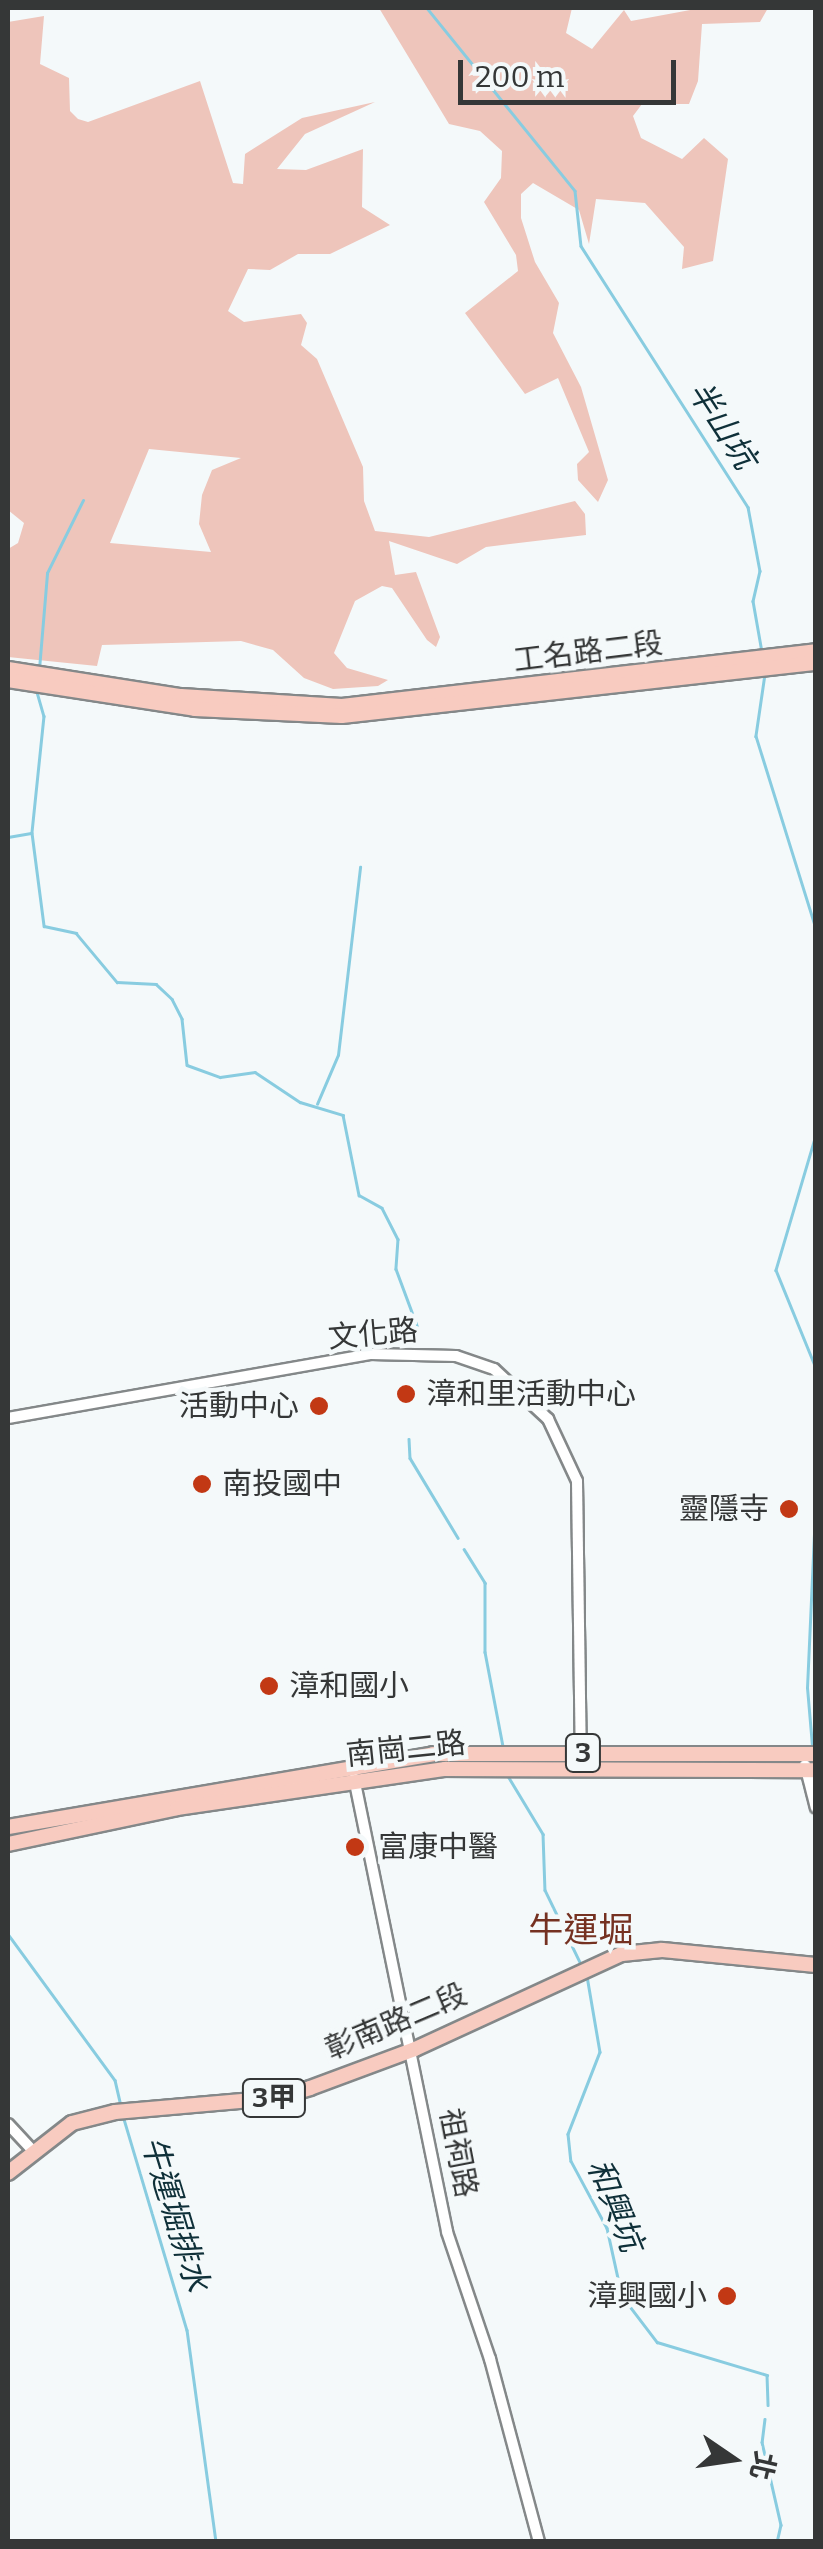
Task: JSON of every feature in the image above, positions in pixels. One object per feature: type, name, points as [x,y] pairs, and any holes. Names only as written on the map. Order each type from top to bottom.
[{"type":"main road","name":"工名路二段","points":[[368,710],[816,651]]},
{"type":"main road","name":"工名路二段","points":[[368,710],[816,663]]},
{"type":"main road","points":[[8,668],[194,709],[368,710]]},
{"type":"main road","points":[[8,680],[86,687]]},
{"type":"main road","name":"南崗二路","points":[[8,1827],[353,1774],[433,1754],[810,1770]]},
{"type":"main road","name":"南崗二路","points":[[581,1761],[811,1754]]},
{"type":"main road","name":"南崗二路","points":[[8,1844],[244,1791]]},
{"type":"main road","name":"彰南路二段","points":[[8,2174],[32,2150],[72,2122],[120,2112],[276,2098],[414,2049],[584,1968],[650,1950],[816,1965]]},
{"type":"street","name":"文化路","points":[[8,1418],[371,1354],[456,1356],[494,1369],[548,1419],[577,1480],[581,1761]]},
{"type":"street","points":[[811,1754],[816,1808]]},
{"type":"street","name":"祖祠路","points":[[353,1774],[414,2049],[448,2232],[490,2360],[539,2542]]},
{"type":"street","points":[[8,2124],[32,2150]]},
{"type":"shaded area","points":[[379,8],[572,8],[566,33],[592,49],[624,10],[631,21],[701,8],[768,8],[760,22],[702,24],[698,81],[689,104],[642,104],[633,116],[641,138],[682,159],[704,138],[728,159],[713,261],[682,269],[684,247],[645,203],[596,199],[589,244],[579,210],[533,183],[521,194],[521,218],[535,262],[559,303],[553,333],[581,387],[608,480],[598,502],[578,480],[577,464],[589,452],[558,378],[525,394],[465,313],[518,271],[516,255],[484,202],[501,178],[502,151],[480,131],[449,124]]},
{"type":"shaded area","points":[[44,16],[40,64],[69,78],[70,111],[78,119],[88,122],[200,81],[233,183],[243,184],[245,154],[302,118],[375,102],[305,134],[277,169],[306,170],[363,149],[362,207],[390,225],[330,254],[298,254],[270,270],[248,269],[228,311],[244,322],[301,314],[307,323],[301,345],[317,359],[363,467],[364,501],[375,531],[429,537],[575,501],[585,514],[586,535],[486,547],[457,564],[389,541],[395,575],[416,572],[440,637],[436,647],[427,640],[392,588],[382,586],[355,601],[334,653],[347,668],[388,680],[378,686],[333,689],[304,678],[273,650],[241,641],[102,645],[97,666],[8,657],[8,549],[18,543],[24,523],[8,510],[8,22]],"holes":[[[149,449],[241,458],[212,470],[202,495],[199,524],[211,552],[110,543]]]},
{"type":"waterway","name":"半山坑","points":[[427,8],[575,191],[581,246],[748,507],[760,571],[753,601],[762,652]]},
{"type":"waterway","points":[[39,669],[47,573],[83,500]]},
{"type":"waterway","name":"半山坑","points":[[765,674],[756,736],[816,929]]},
{"type":"waterway","name":"和興坑","points":[[37,692],[44,716],[32,833],[44,926],[76,933],[117,982],[156,984],[172,999],[182,1019],[187,1065],[220,1077],[255,1072],[300,1102],[343,1115],[359,1195],[382,1208],[398,1239],[396,1269],[418,1328]]},
{"type":"waterway","name":"和興坑","points":[[8,837],[31,833]]},
{"type":"waterway","points":[[317,1104],[338,1055],[360,867]]},
{"type":"waterway","name":"半山坑","points":[[816,1135],[776,1270],[816,1368]]},
{"type":"waterway","name":"和興坑","points":[[409,1439],[410,1458],[458,1538]]},
{"type":"waterway","name":"半山坑","points":[[812,1746],[807,1688],[816,1493]]},
{"type":"waterway","name":"和興坑","points":[[464,1549],[485,1583],[485,1652],[503,1746]]},
{"type":"waterway","name":"和興坑","points":[[508,1776],[543,1834],[545,1890],[581,1964]]},
{"type":"waterway","name":"牛運堀排水","points":[[8,1934],[115,2080],[121,2106]]},
{"type":"waterway","name":"和興坑","points":[[587,1976],[600,2052],[568,2134],[571,2161],[607,2228],[622,2296],[657,2342],[767,2375],[768,2405]]},
{"type":"waterway","name":"牛運堀排水","points":[[124,2119],[187,2330],[216,2542]]},
{"type":"waterway","name":"和興坑","points":[[765,2419],[762,2442],[781,2525],[777,2542]]},
{"type":"place","name":"漳和里活動中心","points":[[406,1394]]},
{"type":"place","name":"活動中心","points":[[319,1406]]},
{"type":"place","name":"南投國中","points":[[202,1484]]},
{"type":"place","name":"靈隱寺","points":[[789,1509]]},
{"type":"place","name":"漳和國小","points":[[269,1686]]},
{"type":"place","name":"富康中醫","points":[[355,1847]]},
{"type":"place","name":"漳興國小","points":[[727,2296]]},
{"type":"district","name":"牛運堀","points":[[581,1930]]}]
